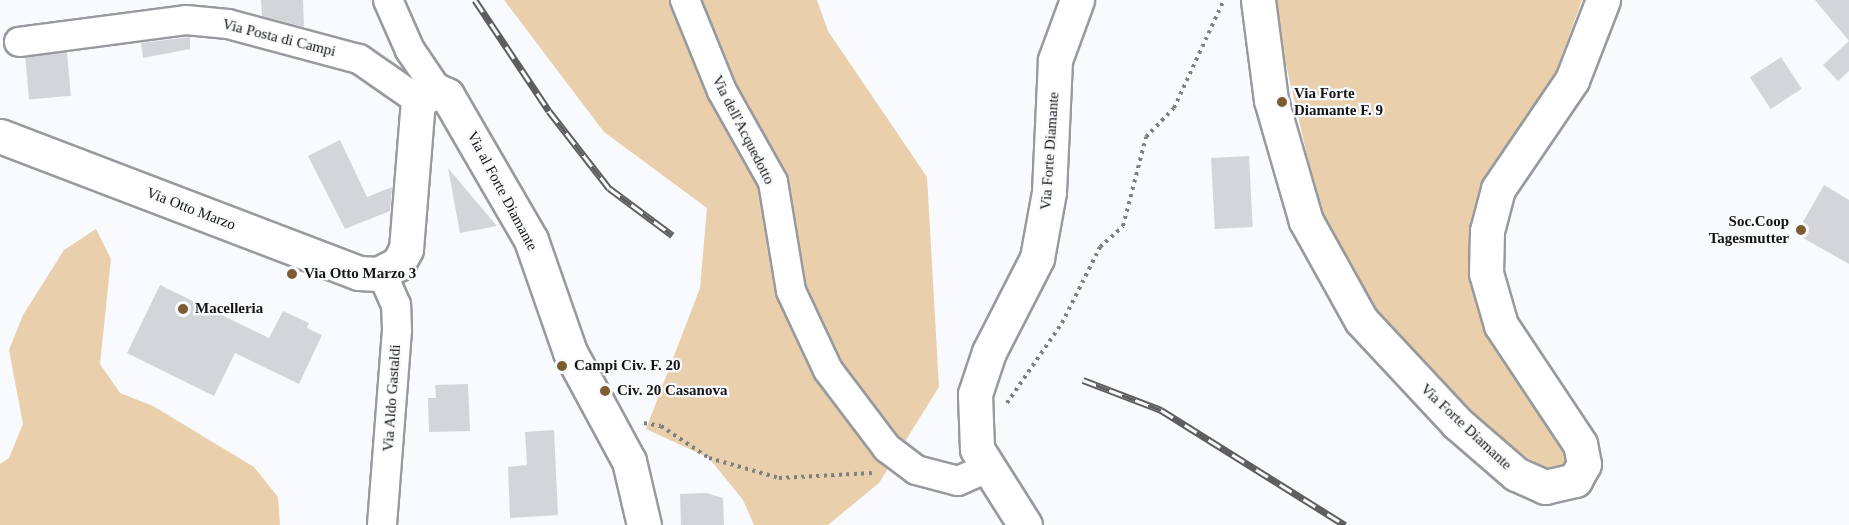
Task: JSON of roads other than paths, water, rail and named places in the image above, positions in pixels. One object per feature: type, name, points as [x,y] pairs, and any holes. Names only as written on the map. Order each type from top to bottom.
[{"type":"main road","name":"Via Forte Diamante","points":[[987,468],[973,428],[975,394],[989,352],[1037,258],[1049,192],[1056,60],[1077,0]]},
{"type":"main road","name":"Via Forte Diamante","points":[[1258,0],[1271,100],[1306,221],[1361,320],[1457,423],[1516,474],[1545,487],[1575,480],[1584,464],[1580,444],[1501,325],[1486,273],[1487,231],[1498,189],[1572,80],[1603,0]]},
{"type":"main road","points":[[382,273],[398,264],[406,249],[428,96]]},
{"type":"main road","name":"Via al Forte Diamante","points":[[428,96],[457,105],[531,240],[570,352],[629,461],[644,525]]},
{"type":"main road","name":"Via Otto Marzo","points":[[0,136],[358,273],[382,273]]},
{"type":"main road","points":[[987,468],[1025,525]]},
{"type":"street","points":[[388,0],[428,96]]},
{"type":"street","name":"Via dell'Acquedotto","points":[[685,0],[722,91],[772,182],[791,291],[828,370],[887,448],[916,470],[958,481],[987,468]]},
{"type":"street","name":"Via Posta di Campi","points":[[19,42],[186,20],[228,24],[358,58],[428,96]]},
{"type":"street","name":"Via Aldo Gastaldi","points":[[382,273],[396,305],[397,330],[382,525]]},
{"type":"railway","points":[[475,0],[549,111],[609,188],[672,235]]},
{"type":"railway","points":[[1083,380],[1161,410],[1345,525]]},
{"type":"place","name":"Via Forte Diamante F. 9","points":[[1282,102]]},
{"type":"place","name":"Soc.Coop Tagesmutter","points":[[1801,230]]},
{"type":"place","name":"Via Otto Marzo 3","points":[[292,274]]},
{"type":"place","name":"Macelleria","points":[[183,309]]},
{"type":"place","name":"Campi Civ. F. 20","points":[[562,366]]},
{"type":"place","name":"Civ. 20 Casanova","points":[[605,391]]}]
